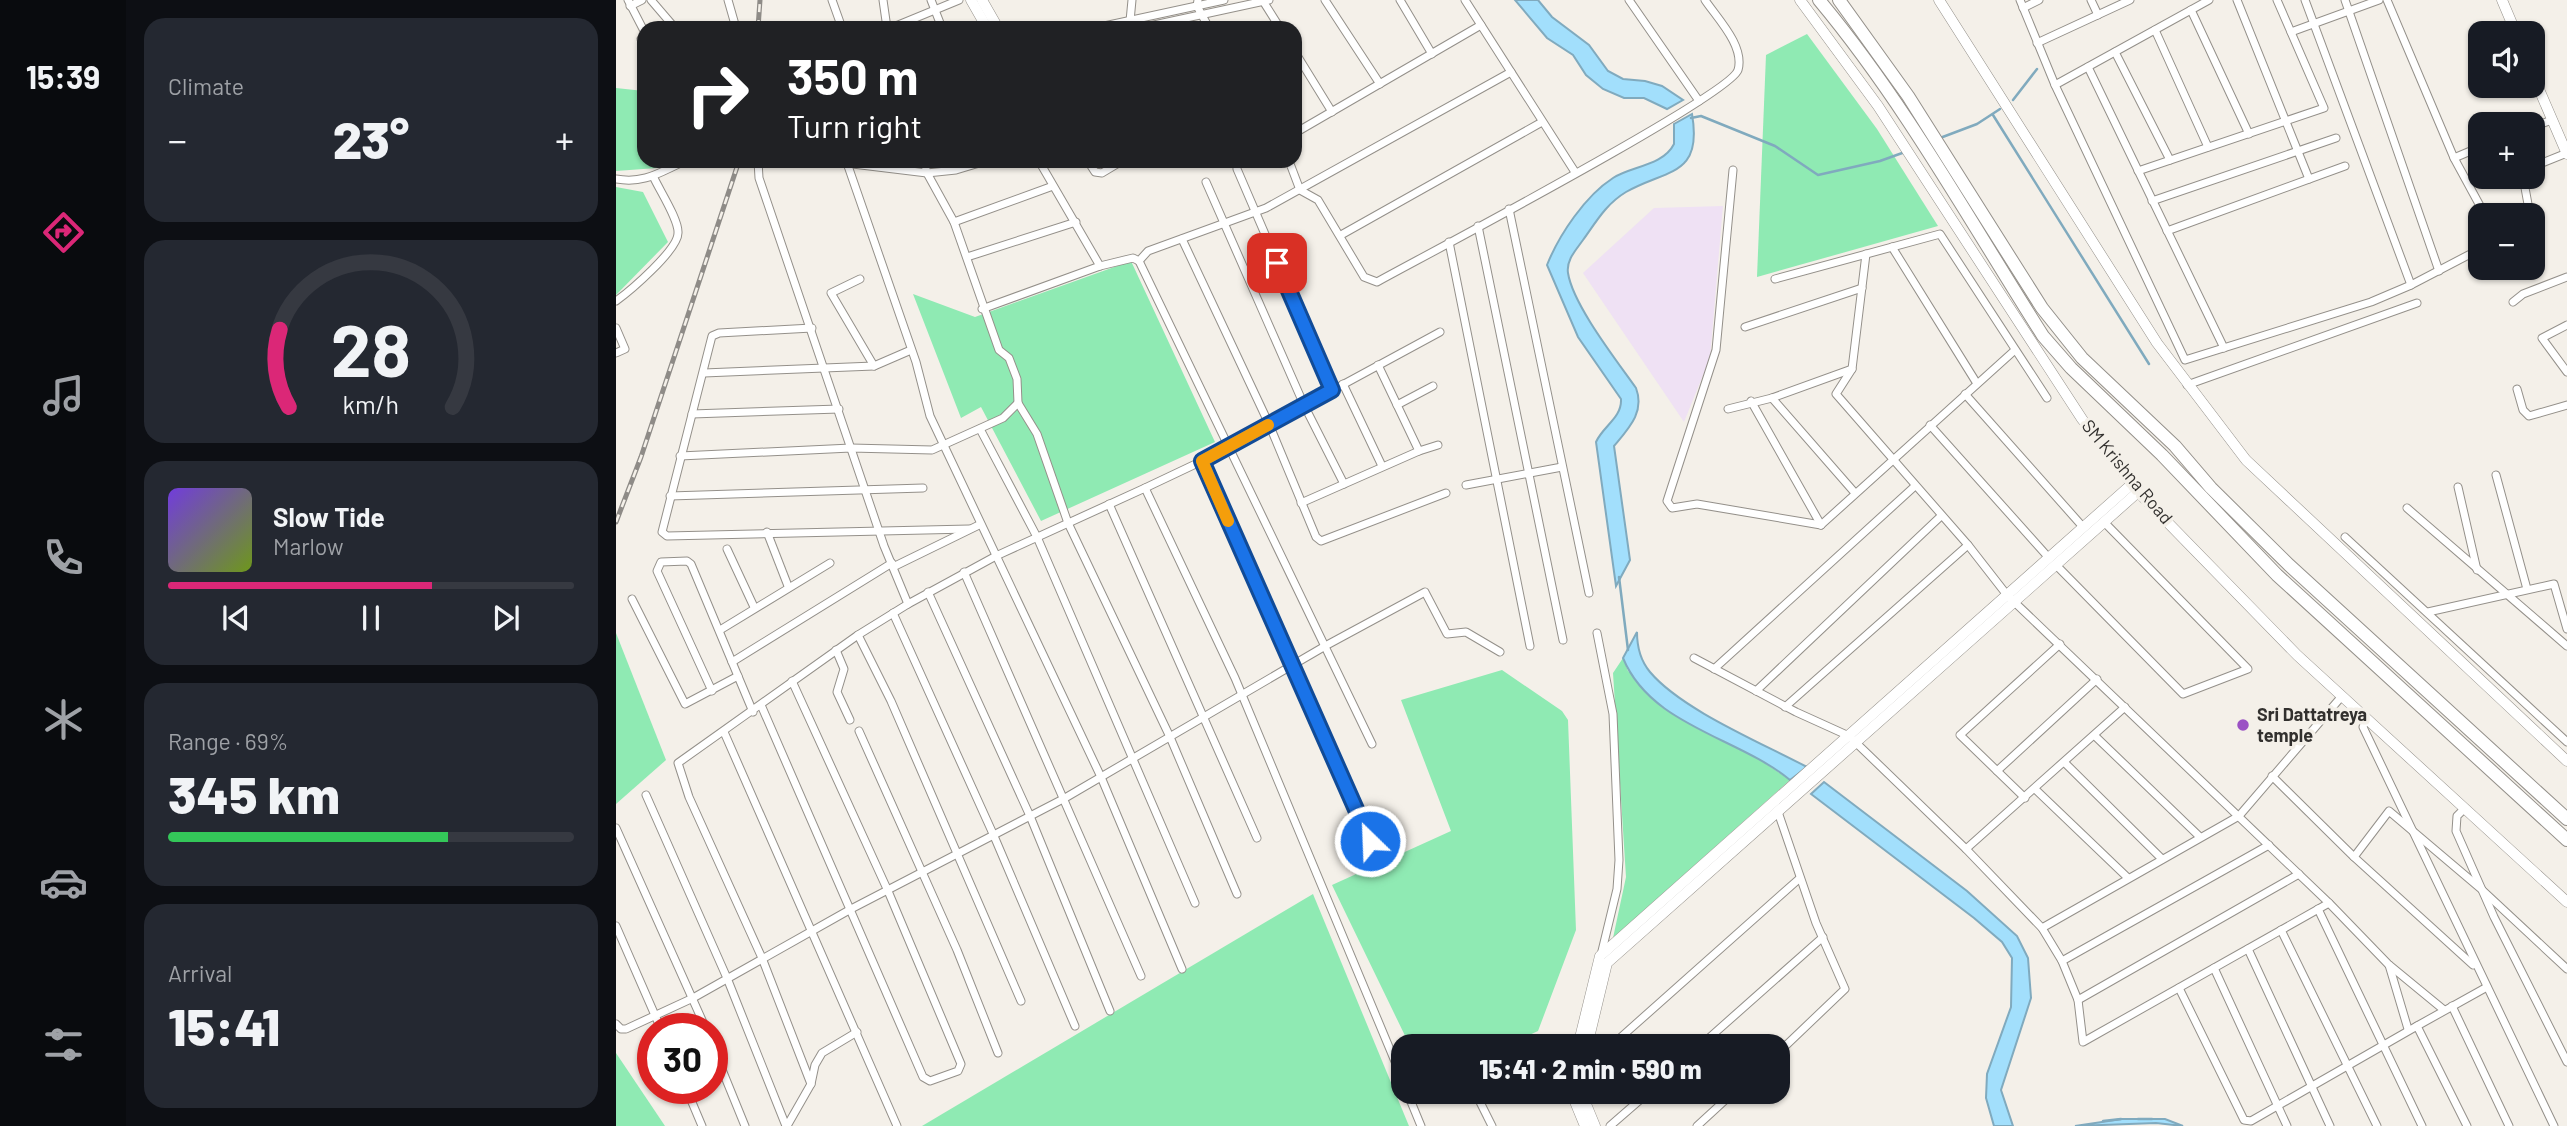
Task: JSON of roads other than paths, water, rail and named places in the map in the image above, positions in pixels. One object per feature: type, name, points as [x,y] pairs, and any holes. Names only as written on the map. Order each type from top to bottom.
[{"type":"highway","name":"SM Krishna Road","points":[[1819,0],[1854,41],[2043,336],[2071,368],[2277,575],[2312,595],[2567,819]]},
{"type":"highway","name":"SM Krishna Road","points":[[1839,0],[1865,33],[2056,327],[2082,358],[2196,470],[2312,595],[2567,840]]},
{"type":"street","points":[[638,21],[629,3],[642,0]]},
{"type":"street","points":[[651,0],[669,21]]},
{"type":"street","points":[[728,0],[734,21]]},
{"type":"street","points":[[832,0],[840,21]]},
{"type":"street","points":[[883,0],[888,21]]},
{"type":"street","points":[[931,0],[939,21]]},
{"type":"street","points":[[908,21],[959,0]]},
{"type":"street","points":[[971,0],[983,21]]},
{"type":"street","points":[[982,0],[994,21]]},
{"type":"street","points":[[1130,20],[1132,0]]},
{"type":"street","points":[[1126,21],[1197,3],[1224,0]]},
{"type":"street","points":[[1325,0],[1380,84]]},
{"type":"street","points":[[1400,0],[1432,54]]},
{"type":"street","points":[[1465,0],[1575,172]]},
{"type":"street","points":[[1629,0],[1699,102]]},
{"type":"street","points":[[1292,168],[1300,190],[1318,200],[1364,277],[1373,282],[1509,209],[1730,82],[1738,72],[1740,60],[1736,46],[1705,0]]},
{"type":"street","name":"SM Krishna Road","points":[[1800,0],[1840,51],[2082,419],[2135,488],[2288,645],[2567,902]]},
{"type":"street","points":[[1939,0],[2157,343],[2246,460],[2567,761]]},
{"type":"street","points":[[2039,0],[2022,4],[2037,43],[2185,360],[2371,302],[2468,255]]},
{"type":"street","points":[[2091,0],[2098,15]]},
{"type":"street","points":[[2037,43],[2130,0]]},
{"type":"street","points":[[2055,85],[2209,0]]},
{"type":"street","points":[[2237,0],[2288,121],[2309,179]]},
{"type":"street","points":[[2138,171],[2324,108],[2277,0]]},
{"type":"street","points":[[2305,0],[2411,285]]},
{"type":"street","points":[[2345,0],[2439,271]]},
{"type":"street","points":[[2291,32],[2379,0]]},
{"type":"street","points":[[2387,0],[2454,158],[2478,203]]},
{"type":"street","points":[[2502,0],[2511,21]]},
{"type":"street","points":[[1172,21],[1266,1],[1276,21]]},
{"type":"street","points":[[1197,3],[1205,21]]},
{"type":"street","points":[[2191,10],[2249,134]]},
{"type":"street","points":[[1302,129],[1481,25]]},
{"type":"street","points":[[2155,30],[2208,148]]},
{"type":"street","points":[[2115,52],[2170,160]]},
{"type":"street","points":[[1302,63],[1332,112]]},
{"type":"street","points":[[2088,67],[2224,348]]},
{"type":"street","points":[[1139,261],[1148,251],[1255,212],[1300,190],[1510,72]]},
{"type":"street","points":[[2543,98],[2567,153],[2545,162]]},
{"type":"street","points":[[2545,122],[2552,120]]},
{"type":"street","points":[[1341,235],[1542,122]]},
{"type":"street","points":[[2152,201],[2336,138]]},
{"type":"street","points":[[2454,158],[2468,152]]},
{"type":"street","points":[[2167,231],[2345,166]]},
{"type":"street","points":[[616,179],[631,182],[654,178],[666,168]]},
{"type":"street","points":[[758,168],[759,178],[879,529],[908,604]]},
{"type":"street","points":[[849,168],[911,350],[930,416],[979,525],[1101,777],[1182,969]]},
{"type":"street","points":[[887,168],[927,173],[963,168]]},
{"type":"street","points":[[926,168],[954,222],[982,309],[999,350],[1009,358],[1017,379],[1018,403],[1037,435],[1068,523],[1170,737],[1237,894]]},
{"type":"street","points":[[1043,168],[1100,266]]},
{"type":"street","points":[[1092,168],[1095,172],[1102,173],[1110,168]]},
{"type":"street","points":[[1237,169],[1332,390]]},
{"type":"street","points":[[1733,170],[1716,351],[1667,500],[1672,508],[1697,504],[1821,525]]},
{"type":"street","points":[[616,301],[631,290],[677,240],[677,226],[654,178]]},
{"type":"street","points":[[1206,182],[1304,405],[1343,484]]},
{"type":"street","points":[[954,222],[1053,186]]},
{"type":"street","points":[[1509,209],[1589,593]]},
{"type":"street","points":[[967,257],[1076,222]]},
{"type":"street","points":[[1478,226],[1563,640]]},
{"type":"street","points":[[1775,279],[1940,234],[2047,398]]},
{"type":"street","points":[[1182,239],[1269,424],[1314,532],[1321,541],[1446,493]]},
{"type":"street","points":[[1449,242],[1530,646]]},
{"type":"street","points":[[1892,247],[1976,382]]},
{"type":"street","points":[[1866,254],[1852,369],[1836,394],[2011,598],[2329,903],[2388,964],[2444,1010]]},
{"type":"street","points":[[982,309],[1100,266],[1133,258],[1139,261],[1327,645],[1372,744]]},
{"type":"street","points":[[2513,302],[2523,294],[2567,277]]},
{"type":"street","points":[[860,279],[831,293],[874,366]]},
{"type":"street","points":[[1745,327],[1862,288]]},
{"type":"street","points":[[2187,385],[2417,303]]},
{"type":"street","points":[[2567,325],[2542,338],[2567,372]]},
{"type":"street","points":[[616,328],[625,349],[616,353]]},
{"type":"street","points":[[812,328],[714,334],[662,529],[667,536],[969,529]]},
{"type":"street","points":[[811,1084],[762,958],[677,768],[681,758],[753,712],[858,635],[928,592],[996,556],[1202,461],[1440,332]]},
{"type":"street","points":[[704,373],[874,366],[911,350]]},
{"type":"street","points":[[1821,525],[1976,382],[2015,350]]},
{"type":"street","points":[[1378,365],[1419,451]]},
{"type":"street","points":[[1728,409],[1751,401],[1772,398],[1852,369]]},
{"type":"street","points":[[1343,384],[1382,466]]},
{"type":"street","points":[[1397,405],[1433,386]]},
{"type":"street","points":[[2517,388],[2523,410],[2529,415],[2567,405]]},
{"type":"street","points":[[1965,394],[2083,527]]},
{"type":"street","points":[[1772,398],[1855,493]]},
{"type":"street","points":[[1751,401],[1821,525]]},
{"type":"street","points":[[680,456],[851,447],[932,450],[980,429],[983,424],[1003,418],[1018,403]]},
{"type":"street","points":[[692,414],[839,409]]},
{"type":"street","points":[[1930,425],[2052,561],[2183,694],[2248,669],[2104,522]]},
{"type":"street","points":[[980,429],[1037,537],[1195,904]]},
{"type":"street","points":[[1301,503],[1377,472],[1382,466],[1438,445]]},
{"type":"street","points":[[1202,461],[1370,841]]},
{"type":"street","points":[[1466,485],[1562,467]]},
{"type":"street","points":[[2496,475],[2528,589]]},
{"type":"street","points":[[1714,669],[1915,486]]},
{"type":"street","points":[[2458,487],[2477,570]]},
{"type":"street","points":[[670,496],[923,488]]},
{"type":"street","points":[[1145,488],[1242,696],[1391,1052]]},
{"type":"street","points":[[1581,1034],[1603,960],[2052,561],[2104,522],[2135,488]]},
{"type":"street","points":[[2052,561],[2083,527],[2135,488]]},
{"type":"street","points":[[1109,504],[1256,838]]},
{"type":"street","points":[[2407,508],[2567,646]]},
{"type":"street","points":[[1756,691],[1941,516]]},
{"type":"street","points":[[733,662],[892,565],[979,525]]},
{"type":"street","points":[[767,532],[788,586]]},
{"type":"street","points":[[2345,537],[2567,741]]},
{"type":"street","points":[[1786,707],[1968,545]]},
{"type":"street","points":[[727,549],[754,607]]},
{"type":"street","points":[[712,691],[657,571],[658,565],[666,560],[689,562],[753,712]]},
{"type":"street","points":[[720,630],[788,586],[830,563]]},
{"type":"street","points":[[964,572],[1141,976]]},
{"type":"street","points":[[2428,612],[2554,584],[2567,629]]},
{"type":"street","points":[[928,592],[1030,816],[1111,1011]]},
{"type":"street","points":[[664,1013],[851,909],[1065,798],[1327,645],[1425,592],[1447,634],[1466,632],[1500,652]]},
{"type":"street","points":[[632,599],[683,702],[688,704],[738,676]]},
{"type":"street","points":[[893,613],[994,836],[1075,1026]]},
{"type":"street","points":[[1589,1034],[1617,889],[1619,860],[1613,713],[1597,633]]},
{"type":"street","points":[[858,635],[959,854],[1021,1001]]},
{"type":"street","points":[[2025,798],[1960,735],[2060,644]]},
{"type":"street","points":[[836,650],[844,669],[837,683],[837,692],[849,720]]},
{"type":"street","points":[[1694,658],[1852,739],[1966,849],[2042,928],[2062,961],[2078,1000],[2083,1042],[2329,903]]},
{"type":"street","points":[[1997,771],[2097,679]]},
{"type":"street","points":[[761,705],[923,1077],[930,1081],[958,1071],[961,1064],[888,891],[792,681]]},
{"type":"street","points":[[2042,928],[2239,816],[2342,696]]},
{"type":"street","points":[[1966,849],[2065,763],[2125,706]]},
{"type":"street","points":[[2366,718],[2363,727],[2476,968],[2554,1126]]},
{"type":"street","points":[[859,731],[923,873],[998,1053]]},
{"type":"street","points":[[724,732],[897,1126]]},
{"type":"street","points":[[2095,736],[2200,838]]},
{"type":"street","points":[[1603,960],[1777,811],[1852,739]]},
{"type":"street","points":[[2065,763],[2162,859]]},
{"type":"street","points":[[2272,776],[2354,857],[2476,968]]},
{"type":"street","points":[[2035,789],[2128,878]]},
{"type":"street","points":[[646,795],[727,978],[787,1126]]},
{"type":"street","points":[[2465,808],[2457,816],[2456,831],[2480,888],[2566,1060]]},
{"type":"street","points":[[1777,811],[1800,878],[1845,989],[1790,1041]]},
{"type":"street","points":[[2354,857],[2389,811],[2480,888],[2567,969]]},
{"type":"street","points":[[616,828],[699,1013]]},
{"type":"street","points":[[2062,961],[2269,845]]},
{"type":"street","points":[[2078,1000],[2299,874]]},
{"type":"street","points":[[1624,1034],[1800,878]]},
{"type":"street","points":[[2319,909],[2422,1126]]},
{"type":"street","points":[[616,926],[654,1013]]},
{"type":"street","points":[[2281,930],[2377,1126]]},
{"type":"street","points":[[1714,1034],[1823,937]]},
{"type":"street","points":[[2248,949],[2330,1126]]},
{"type":"street","points":[[2388,964],[2412,1027],[2467,1126]]},
{"type":"street","points":[[2214,968],[2287,1126]]},
{"type":"street","points":[[2179,988],[2244,1124],[2487,987]]},
{"type":"street","points":[[2452,1006],[2509,1126]]},
{"type":"street","points":[[616,1024],[621,1029],[637,1025]]},
{"type":"street","points":[[787,1126],[811,1084],[815,1065],[822,1053],[857,1032]]},
{"type":"street","points":[[728,1084],[745,1126]]},
{"type":"street","points":[[693,1104],[702,1126]]},
{"type":"street","points":[[1412,1104],[1422,1126]]},
{"type":"street","points":[[1481,1104],[1492,1126]]},
{"type":"street","points":[[1576,1104],[1585,1126]]},
{"type":"street","points":[[1586,1104],[1595,1126]]},
{"type":"street","points":[[1610,1126],[1635,1104]]},
{"type":"street","points":[[1697,1126],[1721,1104]]},
{"type":"street","points":[[2257,1117],[2262,1126]]},
{"type":"water","points":[[1515,0],[1538,0],[1552,17],[1589,45],[1608,71],[1623,79],[1662,86],[1683,100],[1667,109],[1644,98],[1624,98],[1603,89],[1586,75],[1573,55],[1547,38]]},
{"type":"water","points":[[1692,114],[1692,150],[1686,160],[1678,168],[1626,192],[1613,202],[1575,251],[1568,268],[1578,301],[1636,388],[1638,397],[1634,419],[1614,446],[1630,560],[1616,586],[1596,442],[1615,417],[1621,399],[1578,337],[1547,265],[1558,241],[1593,195],[1620,174],[1662,157],[1674,144],[1674,124]]},
{"type":"water","points":[[1637,632],[1638,648],[1644,663],[1664,686],[1702,712],[1807,767],[1790,780],[1746,752],[1674,715],[1654,700],[1636,681],[1623,658]]},
{"type":"water","points":[[1824,782],[1967,891],[2017,936],[2028,958],[2031,998],[2001,1090],[2013,1126],[1994,1126],[1986,1098],[1987,1074],[2011,1007],[2012,958],[2002,942],[1974,918],[1811,794]]},
{"type":"water","points":[[2122,1119],[2165,1119],[2183,1126],[2156,1123],[2075,1126]]},
{"type":"waterway","points":[[2013,100],[2037,69]]},
{"type":"waterway","points":[[1940,138],[1977,124],[2000,109]]},
{"type":"waterway","points":[[1993,115],[2149,364]]},
{"type":"waterway","points":[[1691,118],[1701,116],[1775,146],[1818,175],[1880,161],[1905,152]]},
{"type":"waterway","points":[[1619,577],[1628,650]]},
{"type":"waterway","points":[[2103,1121],[2121,1119]]},
{"type":"waterway","points":[[2138,1119],[2152,1119]]},
{"type":"railway","points":[[758,21],[760,0]]},
{"type":"railway","points":[[616,522],[641,457],[737,168]]},
{"type":"place","name":"Sri Dattatreya temple","points":[[2243,725]]}]
